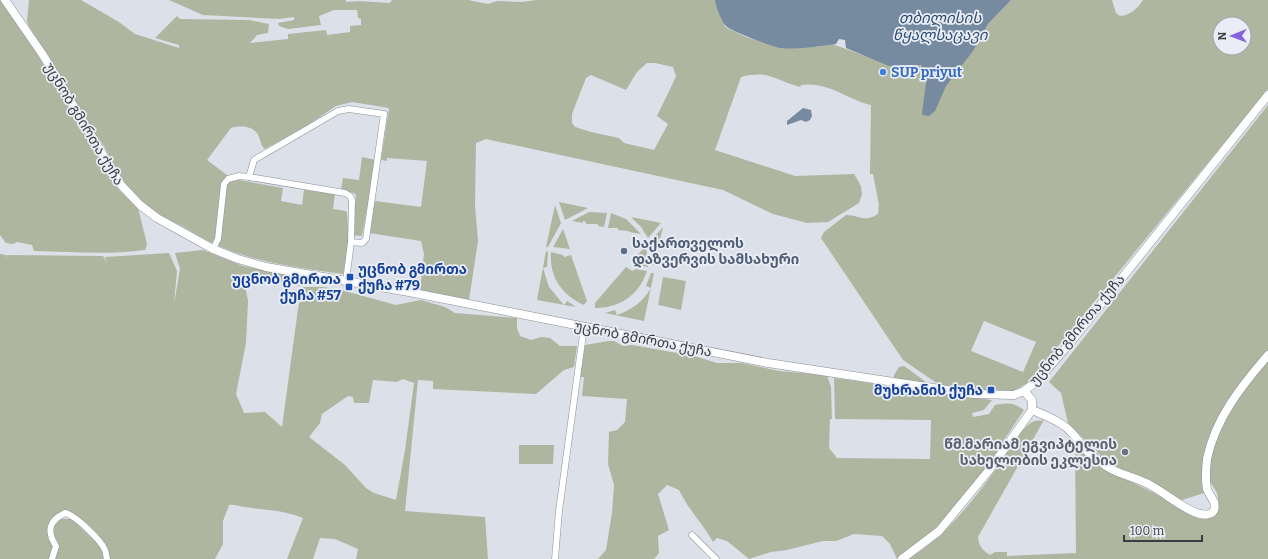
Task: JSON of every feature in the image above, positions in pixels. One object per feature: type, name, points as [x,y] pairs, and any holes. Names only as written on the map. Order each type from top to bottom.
[{"type":"main road","name":"უცნობ გმირთა ქუჩა","points":[[5,0],[43,55],[121,185],[140,205],[157,218],[213,249],[238,259],[266,267],[346,281],[768,363],[973,394],[1014,395],[1024,391],[1049,369],[1268,95]]},
{"type":"main road","points":[[1032,410],[1058,421],[1068,429],[1087,451],[1116,472],[1150,484],[1194,512],[1206,515],[1211,514],[1214,510],[1214,501],[1208,490],[1205,478],[1207,459],[1212,441],[1231,402],[1249,377],[1268,355]]},
{"type":"main road","points":[[902,559],[939,531],[990,469],[1032,410],[1032,400],[1024,391]]},
{"type":"street","points":[[249,177],[254,160],[338,111],[348,109],[384,114],[366,239],[362,243],[351,242]]},
{"type":"street","points":[[213,249],[218,239],[224,184],[228,179],[233,177],[249,177],[348,194],[352,200],[351,242],[346,281]]},
{"type":"street","points":[[555,559],[558,511],[584,327]]},
{"type":"street","points":[[52,559],[56,546],[50,537],[50,529],[55,520],[65,513],[77,520],[87,529],[105,549],[107,559]]},
{"type":"street","points":[[692,535],[716,559]]},
{"type":"green space","points":[[0,0],[26,35],[105,169],[120,191],[138,208],[147,244],[145,250],[103,253],[34,251],[32,245],[17,242],[13,244],[6,243],[0,235]]},
{"type":"green space","points":[[29,0],[81,0],[119,22],[135,34],[179,48],[179,45],[155,38],[177,16],[180,19],[249,20],[269,24],[268,33],[257,35],[250,43],[288,39],[288,34],[326,30],[327,35],[350,32],[350,26],[361,25],[361,19],[358,18],[357,10],[334,10],[319,16],[321,25],[288,29],[279,26],[278,23],[294,20],[294,17],[279,19],[203,15],[169,0],[346,0],[346,2],[358,1],[390,3],[392,0],[468,0],[488,4],[497,1],[522,2],[536,0],[715,0],[725,27],[746,37],[782,48],[816,47],[832,44],[896,67],[920,65],[927,76],[926,85],[957,71],[988,24],[1011,0],[1112,0],[1116,13],[1120,16],[1133,11],[1143,0],[1268,0],[1268,89],[1028,383],[1009,393],[941,386],[903,360],[821,238],[824,232],[846,215],[862,218],[873,217],[878,214],[879,205],[873,174],[870,174],[871,105],[828,88],[811,84],[801,85],[800,87],[766,75],[741,77],[715,150],[795,176],[854,174],[861,186],[862,194],[859,203],[828,222],[807,223],[773,214],[723,190],[486,139],[476,143],[475,205],[478,241],[469,300],[420,291],[424,254],[421,241],[369,233],[375,201],[421,207],[427,161],[387,158],[387,161],[381,160],[389,108],[352,102],[336,106],[305,127],[265,149],[257,133],[251,129],[247,127],[231,128],[207,160],[227,175],[229,182],[239,180],[283,188],[281,201],[302,205],[304,190],[335,194],[333,209],[346,211],[347,213],[349,240],[343,274],[264,261],[234,252],[210,242],[148,207],[138,198],[125,182],[99,139],[92,131],[27,22]],"holes":[[[647,63],[655,63],[673,67],[676,76],[657,116],[668,124],[654,150],[624,143],[619,138],[575,127],[572,123],[572,114],[586,78],[591,75],[626,90],[637,72]],[[984,321],[1036,342],[1023,372],[971,351]]]},
{"type":"green space","points":[[1268,105],[1268,559],[908,559],[921,551],[955,520],[997,468],[1022,431],[1032,422],[1036,421],[1044,420],[978,537],[981,548],[990,555],[995,552],[1007,552],[1007,556],[1076,553],[1075,447],[1079,445],[1118,475],[1180,506],[1210,516],[1219,504],[1217,493],[1208,478],[1213,447],[1203,476],[1204,493],[1179,501],[1110,465],[1068,423],[1061,393],[1049,382]]},
{"type":"green space","points":[[362,157],[376,160],[362,236],[352,235],[356,195],[354,193],[341,190],[343,178],[359,180]]},
{"type":"green space","points":[[559,202],[588,208],[565,220]]},
{"type":"green space","points":[[555,205],[561,223],[548,247],[546,247]]},
{"type":"green space","points":[[589,212],[607,213],[604,227],[598,226],[598,224],[586,224],[586,222],[583,221],[583,223],[572,221]]},
{"type":"green space","points":[[611,213],[626,219],[641,234],[618,230],[618,228],[608,228]]},
{"type":"green space","points":[[631,217],[661,223],[648,238],[641,227]]},
{"type":"green space","points":[[663,227],[654,266],[652,264],[650,242]]},
{"type":"green space","points":[[563,229],[570,249],[553,247]]},
{"type":"green space","points":[[646,245],[648,267],[637,265],[637,256]]},
{"type":"green space","points":[[203,250],[243,266],[303,277],[301,286],[241,275],[244,280],[248,301],[246,343],[236,394],[244,413],[265,412],[282,427],[298,309],[303,287],[323,287],[341,290],[396,305],[421,300],[445,307],[455,313],[517,318],[517,328],[520,336],[531,340],[541,337],[550,338],[560,346],[577,346],[574,367],[564,370],[536,394],[433,389],[433,381],[418,380],[405,511],[485,517],[488,559],[356,559],[358,549],[335,539],[320,538],[313,559],[287,559],[303,518],[282,512],[229,505],[223,521],[223,544],[215,559],[109,559],[105,548],[68,514],[49,527],[48,538],[53,547],[49,559],[0,559],[0,254],[6,255],[7,258],[7,255],[103,256],[107,263],[105,257],[169,253],[177,271],[174,304],[180,269],[175,253]],"holes":[[[403,379],[414,383],[405,450],[396,500],[374,493],[366,488],[345,465],[309,437],[320,423],[322,414],[348,396],[353,397],[354,403],[369,403],[373,380],[397,382]]]},
{"type":"green space","points":[[546,251],[548,252],[547,267],[543,268],[549,287],[564,305],[537,300]]},
{"type":"green space","points":[[551,252],[563,255],[564,257],[571,255],[587,301],[584,305],[569,296],[558,284],[552,269]]},
{"type":"green space","points":[[626,267],[632,271],[636,269],[647,271],[639,287],[634,293],[620,303],[613,306],[595,308],[595,303]]},
{"type":"green space","points":[[651,273],[654,273],[651,288],[646,286]]},
{"type":"green space","points":[[663,277],[686,281],[681,310],[658,305]]},
{"type":"green space","points":[[651,288],[644,321],[605,313],[615,310],[617,315],[627,311],[636,305]]},
{"type":"green space","points":[[567,301],[576,307],[564,305]]},
{"type":"green space","points":[[614,341],[623,346],[632,345],[694,356],[717,363],[742,363],[779,371],[827,375],[831,387],[832,419],[830,419],[829,448],[837,458],[930,459],[931,420],[835,419],[834,378],[992,400],[984,410],[972,413],[973,417],[989,414],[995,405],[1000,404],[1013,404],[1024,410],[1004,440],[1000,451],[933,533],[897,559],[890,544],[882,536],[854,534],[836,541],[823,541],[787,550],[771,552],[749,559],[727,541],[717,538],[713,542],[679,490],[667,485],[658,494],[669,530],[658,536],[659,553],[654,559],[598,559],[606,550],[612,513],[614,485],[608,464],[609,432],[617,430],[625,422],[627,399],[582,396],[584,377],[580,377],[585,345]]},
{"type":"green space","points":[[904,366],[930,385],[894,379],[894,375],[899,367]]},
{"type":"green space","points":[[519,445],[554,445],[553,464],[519,464]]},
{"type":"green space","points":[[59,519],[71,519],[74,521],[104,550],[106,559],[54,559],[53,527]]},
{"type":"water","name":"თბილისის წყალსაცავი","points":[[715,0],[1011,0],[988,24],[973,51],[946,86],[935,111],[929,116],[923,115],[922,113],[927,76],[922,72],[921,65],[889,66],[846,48],[845,40],[839,39],[836,44],[802,48],[781,48],[770,45],[728,28],[722,20]]},
{"type":"water","points":[[803,108],[811,110],[812,116],[810,120],[806,122],[801,120],[787,125],[787,121]]},
{"type":"place","name":"SUP priyut","points":[[883,72]]},
{"type":"place","name":"საქართველოს დაზვერვის სამსახური","points":[[624,251]]},
{"type":"place","name":"უცნობ გმირთა ქუჩა #79","points":[[350,277]]},
{"type":"place","name":"უცნობ გმირთა ქუჩა #57","points":[[349,287]]},
{"type":"place","name":"მუხრანის ქუჩა","points":[[991,390]]},
{"type":"place","name":"წმ.მარიამ ეგვიპტელის სახელობის ეკლესია","points":[[1125,452]]}]
